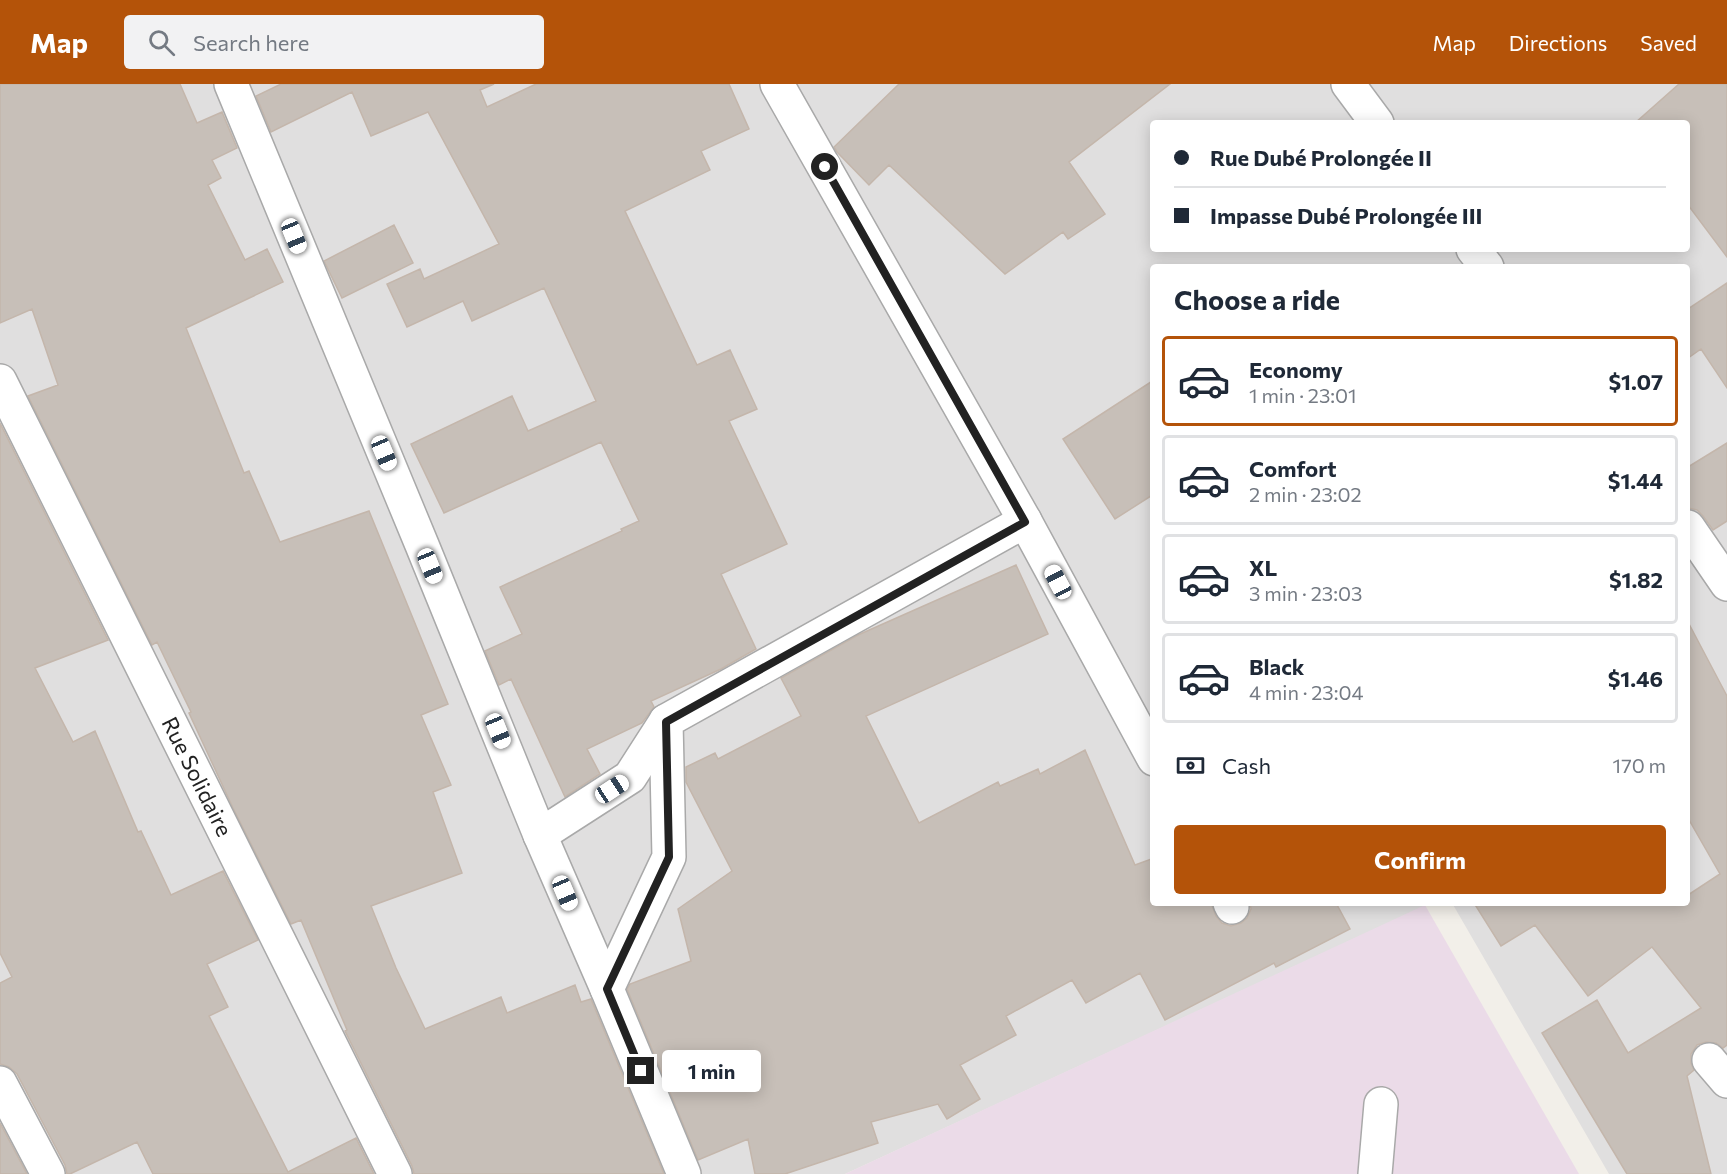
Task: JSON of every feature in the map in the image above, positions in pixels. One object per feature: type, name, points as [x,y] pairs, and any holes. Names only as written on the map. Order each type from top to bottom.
[{"type":"street","points":[[231,84],[540,835],[684,1174]]},
{"type":"street","points":[[777,84],[1025,522],[1144,719],[1150,743]]},
{"type":"street","points":[[1348,84],[1375,120]]},
{"type":"street","name":"Rue Solidaire","points":[[0,381],[395,1174]]},
{"type":"street","points":[[540,835],[630,777],[666,722],[1025,522]]},
{"type":"street","points":[[1690,530],[1727,584]]},
{"type":"street","points":[[607,989],[669,857],[666,722]]},
{"type":"street","points":[[0,1083],[48,1174]]},
{"type":"street","points":[[1375,1174],[1381,1104]]},
{"type":"shaded area","points":[[0,84],[1727,84],[1727,1174],[1609,1174],[1454,906],[1690,906],[1690,264],[1150,264],[1150,906],[1426,906],[845,1174],[0,1174]]},
{"type":"shaded area","points":[[1426,906],[1579,1174],[845,1174]]},
{"type":"building","points":[[0,84],[180,84],[197,123],[222,112],[237,148],[212,160],[221,178],[208,185],[245,260],[267,249],[283,282],[186,328],[244,473],[249,471],[280,542],[369,511],[448,704],[421,715],[451,785],[433,792],[462,873],[371,906],[396,968],[425,1029],[501,997],[507,1013],[575,985],[581,1002],[591,999],[664,1174],[414,1174],[345,1031],[347,1030],[301,920],[291,924],[233,808],[157,642],[152,645],[28,396],[58,385],[32,309],[0,323]]},
{"type":"building","points":[[281,84],[494,84],[480,90],[487,107],[536,84],[729,84],[749,129],[701,151],[710,170],[625,211],[697,365],[730,350],[757,409],[729,421],[787,544],[721,574],[756,649],[721,669],[651,701],[654,707],[642,723],[587,749],[600,774],[565,797],[511,679],[499,685],[485,651],[522,634],[500,587],[639,521],[601,442],[444,513],[411,444],[512,396],[528,431],[596,401],[544,288],[472,321],[463,301],[407,327],[387,284],[420,269],[424,279],[499,244],[428,112],[371,136],[352,92],[271,132],[256,96]]},
{"type":"building","points":[[899,84],[1170,84],[1069,162],[1105,214],[1068,239],[1063,232],[1005,274],[889,165],[869,185],[834,147]]},
{"type":"building","points":[[1679,84],[1727,84],[1727,257],[1690,208],[1690,120],[1638,120]]},
{"type":"building","points":[[394,225],[413,263],[342,298],[324,261]]},
{"type":"building","points":[[1727,283],[1727,388],[1701,349],[1690,357],[1690,308]]},
{"type":"building","points":[[1150,383],[1150,497],[1115,519],[1063,439]]},
{"type":"building","points":[[0,423],[108,640],[35,668],[73,742],[95,731],[138,832],[141,831],[171,895],[223,871],[258,940],[207,964],[228,1007],[209,1016],[288,1172],[356,1138],[374,1174],[153,1174],[137,1142],[67,1174],[65,1165],[17,1074],[9,1067],[0,1064],[0,983],[12,977],[0,953]]},
{"type":"building","points":[[1727,443],[1727,521],[1713,530],[1697,510],[1690,508],[1690,466]]},
{"type":"building","points":[[1016,565],[1048,634],[866,716],[919,823],[998,782],[1000,786],[1038,769],[1040,774],[1085,750],[1135,865],[1150,859],[1150,906],[1212,906],[1222,923],[1231,926],[1247,918],[1250,906],[1338,906],[1350,929],[1276,967],[1274,963],[1165,1020],[1140,973],[1086,1003],[1072,980],[1006,1016],[1016,1035],[960,1065],[980,1099],[947,1119],[938,1104],[871,1122],[878,1143],[785,1174],[755,1174],[748,1139],[698,1160],[627,989],[630,984],[691,961],[678,909],[732,871],[686,782],[686,767],[715,753],[718,759],[801,716],[781,678],[858,635]]},
{"type":"building","points":[[1690,626],[1727,696],[1727,1045],[1723,1048],[1716,1043],[1706,1042],[1697,1045],[1691,1054],[1694,1070],[1687,1076],[1711,1174],[1627,1174],[1542,1033],[1597,1000],[1628,1053],[1701,1008],[1652,947],[1588,996],[1535,925],[1501,946],[1476,906],[1690,906],[1690,894],[1720,874],[1690,822]]},
{"type":"building","points":[[0,1123],[27,1174],[0,1174]]},
{"type":"route","points":[[641,1071],[607,989],[669,857],[666,722],[1025,522],[825,167]]}]
